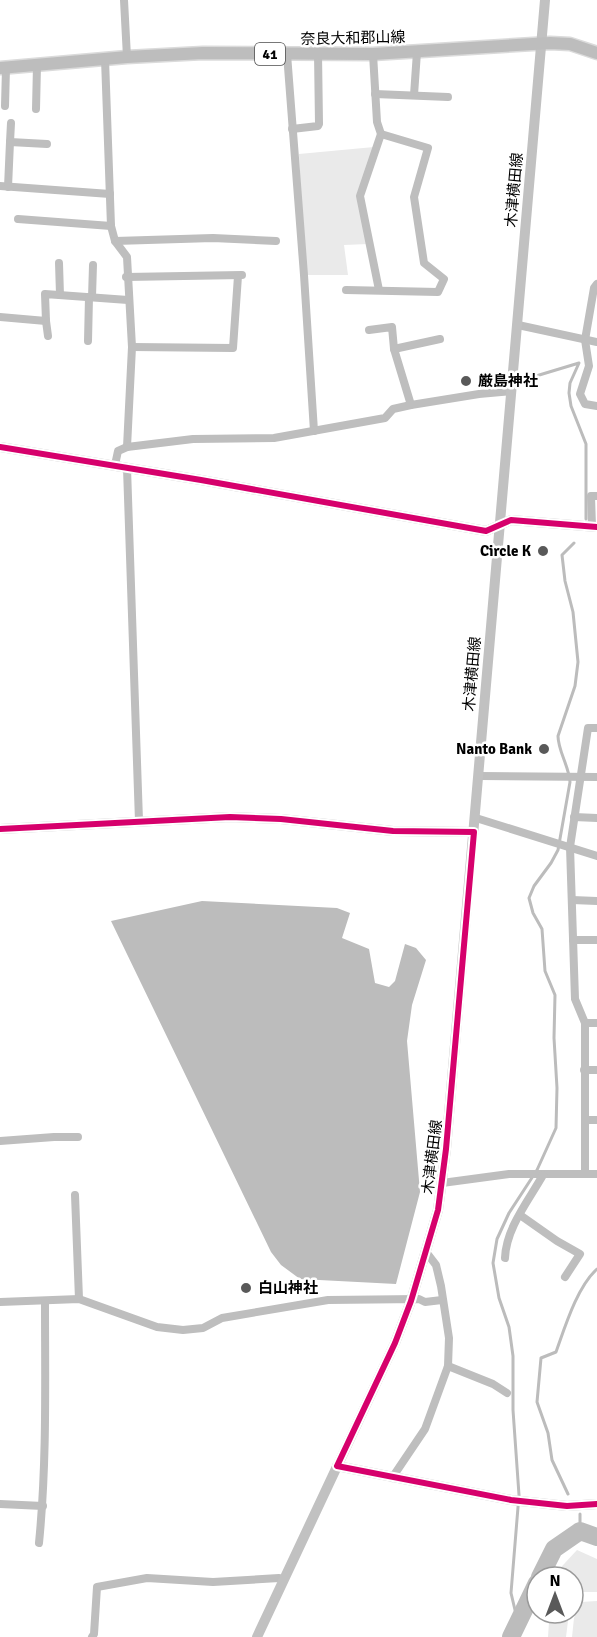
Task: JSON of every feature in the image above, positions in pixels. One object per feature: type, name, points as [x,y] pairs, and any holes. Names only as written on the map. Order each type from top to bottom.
[{"type":"main road","name":"木津横田線","points":[[257,1637],[395,1344],[438,1210],[480,776],[545,0]]},
{"type":"main road","name":"奈良大和郡山線","points":[[3,68],[127,57],[203,54],[373,54],[541,44],[570,44],[597,53]]},
{"type":"main road","points":[[0,447],[115,465],[486,531],[511,520],[594,527]]},
{"type":"main road","points":[[0,829],[230,817],[282,819],[393,831],[474,832]]},
{"type":"main road","points":[[338,1466],[516,1501],[567,1506],[597,1504]]},
{"type":"street","points":[[124,0],[127,57]]},
{"type":"street","points":[[414,95],[417,52]]},
{"type":"street","points":[[287,54],[314,431]]},
{"type":"street","points":[[292,129],[319,124],[318,54]]},
{"type":"street","points":[[373,54],[377,122],[381,134],[360,196],[379,290]]},
{"type":"street","points":[[105,59],[111,226],[115,241],[127,257],[126,277],[132,347],[127,447]]},
{"type":"street","points":[[36,109],[37,65]]},
{"type":"street","points":[[3,68],[5,106]]},
{"type":"street","points":[[375,94],[448,97]]},
{"type":"street","points":[[10,123],[4,187],[110,194]]},
{"type":"street","points":[[346,290],[438,292],[444,279],[424,263],[414,197],[428,148],[381,134]]},
{"type":"street","points":[[10,142],[47,144]]},
{"type":"street","points":[[18,219],[111,226]]},
{"type":"street","points":[[115,241],[213,238],[276,241]]},
{"type":"street","points":[[59,263],[60,295]]},
{"type":"street","points":[[88,341],[93,264]]},
{"type":"street","points":[[126,277],[241,275],[233,348],[132,347]]},
{"type":"street","points":[[597,284],[594,288],[585,340],[589,366],[580,394],[585,404],[597,406]]},
{"type":"street","points":[[48,336],[45,294],[128,300]]},
{"type":"street","points":[[0,317],[46,321]]},
{"type":"street","points":[[518,325],[597,342]]},
{"type":"street","points":[[369,330],[392,327],[394,349],[411,405]]},
{"type":"street","points":[[394,349],[440,339]]},
{"type":"street","points":[[115,465],[118,451],[127,447],[193,439],[274,438],[385,417],[393,409],[411,405],[512,391]]},
{"type":"street","points":[[127,468],[139,821]]},
{"type":"street","points":[[594,527],[591,496],[597,496]]},
{"type":"street","points":[[585,1174],[585,1023],[575,999],[572,900],[567,847],[588,728],[597,728]]},
{"type":"street","points":[[480,776],[597,777]]},
{"type":"street","points":[[574,817],[597,818]]},
{"type":"street","points":[[476,818],[597,856]]},
{"type":"street","points":[[572,900],[597,901]]},
{"type":"street","points":[[573,940],[597,940]]},
{"type":"street","points":[[585,1023],[597,1023]]},
{"type":"street","points":[[584,1070],[597,1070]]},
{"type":"street","points":[[585,1120],[597,1120]]},
{"type":"street","points":[[0,1141],[78,1137]]},
{"type":"street","points":[[442,1183],[509,1174],[597,1174]]},
{"type":"street","points":[[505,1258],[506,1242],[542,1175]]},
{"type":"street","points":[[75,1195],[79,1299]]},
{"type":"street","points":[[520,1215],[579,1254],[565,1277]]},
{"type":"street","points":[[392,1478],[426,1429],[448,1366],[449,1338],[436,1265],[426,1252]]},
{"type":"street","points":[[0,1302],[79,1299],[157,1328],[183,1330],[203,1328],[222,1318],[328,1300],[442,1300]]},
{"type":"street","points":[[39,1542],[43,1506],[45,1441],[45,1301]]},
{"type":"street","points":[[448,1366],[493,1384],[507,1393]]},
{"type":"street","points":[[0,1504],[43,1506]]},
{"type":"street","points":[[92,1637],[97,1587],[147,1578],[213,1582],[279,1578],[284,1580]]},
{"type":"shaded area","points":[[374,147],[358,196],[368,244],[344,245],[348,275],[304,275],[299,154]]},
{"type":"shaded area","points":[[202,901],[337,908],[350,913],[342,938],[369,949],[375,983],[389,987],[395,981],[405,944],[416,948],[426,960],[412,1005],[407,1041],[420,1192],[396,1284],[300,1279],[281,1265],[271,1252],[111,921]]},
{"type":"shaded area","points":[[577,1550],[597,1559],[597,1592],[585,1592],[585,1565],[563,1565]]},
{"type":"shaded area","points":[[597,1601],[597,1637],[572,1637],[573,1625],[585,1625],[585,1602]]},
{"type":"shaded area","points":[[549,1625],[568,1625],[566,1637],[548,1637]]},
{"type":"waterway","points":[[526,379],[579,363],[570,383],[569,393],[571,406],[586,444],[586,519]]},
{"type":"waterway","points":[[521,1616],[515,1610],[511,1593],[519,1495],[513,1410],[513,1356],[509,1327],[499,1298],[493,1263],[497,1239],[509,1213],[537,1170],[556,1128],[555,995],[545,971],[542,929],[533,913],[529,898],[534,886],[558,850],[570,782],[558,736],[575,686],[578,662],[573,612],[565,581],[562,555],[574,543]]},
{"type":"waterway","points":[[568,1494],[552,1460],[548,1433],[537,1402],[541,1358],[556,1352],[583,1286],[597,1269]]},
{"type":"waterway","points":[[580,1514],[580,1531]]},
{"type":"waterway","points":[[546,1565],[554,1549],[580,1531],[597,1537]]},
{"type":"waterway","points":[[511,1637],[525,1608]]},
{"type":"cycle path","points":[[0,447],[486,531],[511,520],[597,527]]},
{"type":"cycle path","points":[[0,829],[230,817],[281,819],[393,831],[474,832],[446,1149],[438,1210],[411,1301],[395,1343],[337,1466],[511,1500],[567,1506],[597,1504]]},
{"type":"place","name":"厳島神社","points":[[466,381]]},
{"type":"place","name":"Circle K","points":[[543,551]]},
{"type":"place","name":"Nanto Bank","points":[[544,749]]},
{"type":"place","name":"白山神社","points":[[246,1288]]}]
